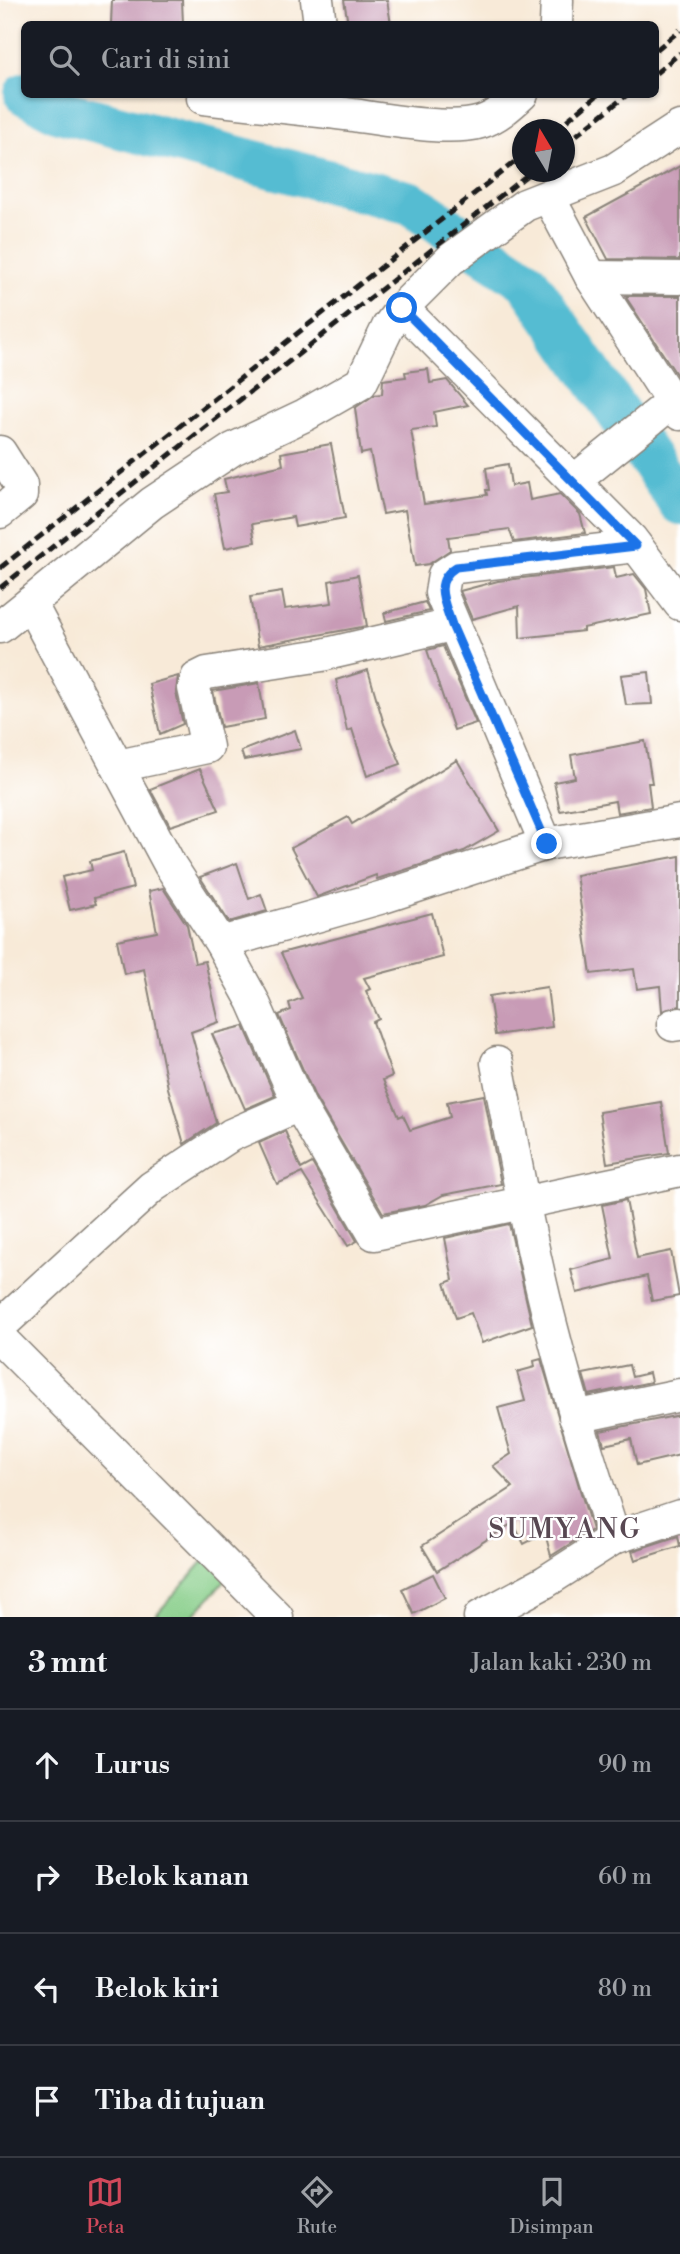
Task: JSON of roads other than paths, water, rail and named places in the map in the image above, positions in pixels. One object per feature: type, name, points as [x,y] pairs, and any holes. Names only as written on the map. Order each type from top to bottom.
[{"type":"street","points":[[317,0],[320,21]]},
{"type":"street","points":[[556,21],[557,0]]},
{"type":"street","points":[[203,98],[328,103],[449,125],[481,122],[503,111],[518,98]]},
{"type":"street","points":[[0,627],[152,503],[233,449],[305,415],[360,383],[388,327],[402,308],[451,259],[536,200],[614,170],[680,127]]},
{"type":"street","points":[[536,200],[591,277],[672,409],[577,478]]},
{"type":"street","points":[[591,277],[680,278]]},
{"type":"street","points":[[402,308],[577,478],[636,546],[680,604]]},
{"type":"street","points":[[0,452],[21,485],[21,495],[0,512]]},
{"type":"street","points":[[547,844],[452,625],[441,593],[441,583],[444,575],[456,567],[636,546]]},
{"type":"street","points":[[30,603],[170,865],[221,943],[253,1002],[299,1105],[374,1234],[680,1170]]},
{"type":"street","points":[[118,766],[207,747],[194,688],[197,678],[207,673],[322,655],[452,625]]},
{"type":"street","points":[[221,943],[383,897],[547,844],[680,821]]},
{"type":"street","points":[[498,1063],[523,1201],[575,1417],[614,1538]]},
{"type":"street","points":[[0,1326],[152,1187],[231,1135],[299,1105]]},
{"type":"street","points":[[0,1338],[277,1617]]},
{"type":"street","points":[[575,1417],[680,1395]]},
{"type":"street","points":[[480,1617],[545,1582],[614,1538],[680,1516]]},
{"type":"waterway","points":[[34,98],[59,111],[411,203],[527,281],[680,503]]},
{"type":"railway","points":[[659,48],[680,30]]},
{"type":"railway","points":[[659,70],[680,53]]},
{"type":"railway","points":[[568,119],[594,98]]},
{"type":"railway","points":[[575,136],[623,98]]},
{"type":"railway","points":[[0,568],[512,164]]},
{"type":"railway","points":[[0,588],[518,182]]},
{"type":"district","name":"SUMYANG","points":[[565,1529]]}]
